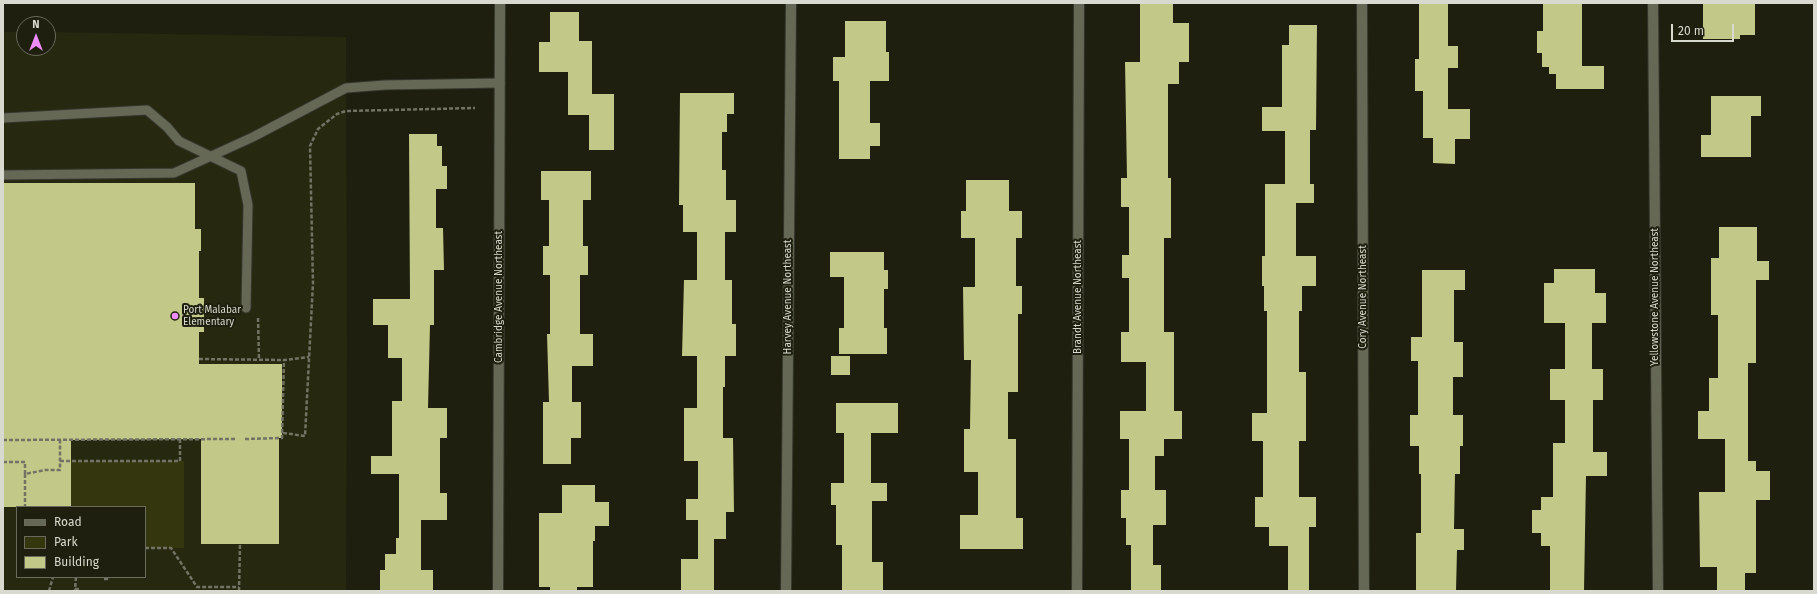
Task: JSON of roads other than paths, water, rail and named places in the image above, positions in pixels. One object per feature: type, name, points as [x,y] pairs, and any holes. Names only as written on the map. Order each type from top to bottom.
[{"type":"street","name":"Cambridge Avenue Northeast","points":[[498,591],[500,3]]},
{"type":"street","name":"Harvey Avenue Northeast","points":[[786,591],[790,3]]},
{"type":"street","name":"Brandt Avenue Northeast","points":[[1077,591],[1079,3]]},
{"type":"street","name":"Cory Avenue Northeast","points":[[1362,3],[1364,591]]},
{"type":"street","name":"Yellowstone Avenue Northeast","points":[[1653,3],[1658,591]]},
{"type":"lane","points":[[3,175],[174,173],[253,137],[346,88],[385,85],[500,84]]},
{"type":"lane","points":[[3,118],[147,110],[167,127],[180,141],[241,171],[248,205],[246,305]]},
{"type":"place","name":"Port Malabar Elementary","points":[[175,316]]}]
